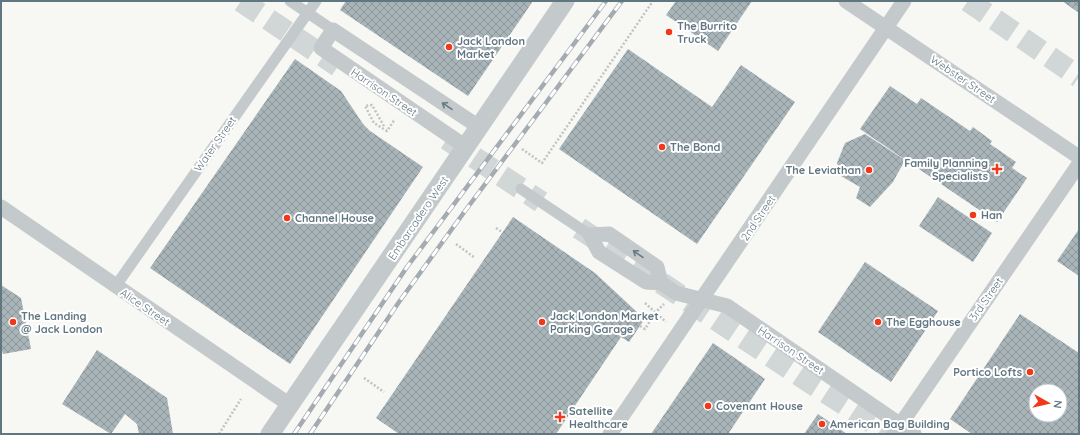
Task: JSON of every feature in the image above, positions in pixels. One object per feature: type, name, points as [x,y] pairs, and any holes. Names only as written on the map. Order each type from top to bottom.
[{"type":"street","points":[[290,1],[479,127]]},
{"type":"street","name":"Water Street","points":[[115,287],[316,1]]},
{"type":"street","name":"Embarcadero West","points":[[270,434],[565,1]]},
{"type":"street","name":"Webster Street","points":[[846,1],[1079,157]]},
{"type":"street","name":"2nd Street","points":[[610,434],[904,1]]},
{"type":"street","name":"Harrison Street","points":[[333,30],[321,48],[466,147]]},
{"type":"street","name":"3rd Street","points":[[897,429],[1079,164]]},
{"type":"street","name":"Harrison Street","points":[[521,189],[590,235],[599,252],[646,282],[661,283],[676,293],[727,306],[897,429],[914,434]]},
{"type":"street","name":"Alice Street","points":[[1,207],[115,287],[290,406]]},
{"type":"street","points":[[590,235],[609,234],[657,267],[661,283]]},
{"type":"path","points":[[522,149],[542,163],[653,1]]},
{"type":"path","points":[[384,126],[372,105],[365,106],[374,123],[387,131],[404,105]]},
{"type":"path","points":[[496,228],[502,232]]},
{"type":"path","points":[[456,244],[475,258]]},
{"type":"path","points":[[640,326],[645,329],[655,313],[676,293]]},
{"type":"path","points":[[645,303],[666,322]]},
{"type":"path","points":[[364,378],[384,392]]},
{"type":"path","points":[[219,434],[241,399]]},
{"type":"building","name":"Jack London Market","points":[[346,1],[533,1],[468,96],[340,10]]},
{"type":"building","points":[[676,1],[752,1],[718,51],[666,15]]},
{"type":"building","points":[[1062,1],[1079,1],[1079,13]]},
{"type":"building","name":"The Bond","points":[[628,49],[712,107],[741,65],[795,102],[697,244],[559,149]]},
{"type":"building","name":"Channel House","points":[[295,59],[341,91],[363,124],[370,131],[423,167],[290,364],[150,268]]},
{"type":"building","points":[[890,86],[917,104],[921,98],[970,131],[973,127],[992,141],[990,144],[1016,162],[1012,168],[1027,178],[997,222],[860,129]]},
{"type":"building","name":"The Leviathan","points":[[865,134],[905,160],[893,182],[870,207],[856,198],[860,187],[841,176],[837,163],[845,143]]},
{"type":"building","points":[[938,197],[992,233],[973,262],[919,226]]},
{"type":"building","name":"Jack London Market Parking Garage","points":[[513,217],[595,273],[638,313],[646,317],[629,342],[621,337],[556,434],[399,434],[376,418]]},
{"type":"building","points":[[1079,229],[1079,276],[1057,261]]},
{"type":"building","name":"The Egghouse","points":[[865,262],[938,311],[891,382],[818,332]]},
{"type":"building","name":"The Landing @ Jack London","points":[[1,285],[21,298],[31,349],[3,354],[1,347]]},
{"type":"building","name":"Portico Lofts","points":[[1020,314],[1079,353],[1079,434],[972,434],[950,419]]},
{"type":"building","name":"Covenant House","points":[[713,343],[765,379],[728,434],[651,434]]},
{"type":"building","points":[[97,350],[167,398],[173,434],[139,434],[137,424],[125,414],[111,434],[62,404]]},
{"type":"building","name":"American Bag Building","points":[[818,414],[847,434],[804,434]]},
{"type":"tunnel","points":[[241,1],[338,66]]},
{"type":"tunnel","points":[[968,1],[1079,77]]},
{"type":"tunnel","points":[[447,139],[541,202]]},
{"type":"tunnel","points":[[579,228],[890,434]]},
{"type":"railway","points":[[294,434],[407,267],[606,1]]},
{"type":"railway","points":[[310,434],[399,302],[622,1]]},
{"type":"place","name":"The Burrito Truck","points":[[669,32]]},
{"type":"place","name":"Jack London Market","points":[[449,47]]},
{"type":"place","name":"The Bond","points":[[662,147]]},
{"type":"place","name":"Family Planning Specialists","points":[[997,169]]},
{"type":"place","name":"The Leviathan","points":[[869,170]]},
{"type":"place","name":"Han","points":[[973,215]]},
{"type":"place","name":"Channel House","points":[[287,218]]},
{"type":"place","name":"The Landing @ Jack London","points":[[13,322]]},
{"type":"place","name":"Jack London Market Parking Garage","points":[[542,322]]},
{"type":"place","name":"The Egghouse","points":[[878,322]]},
{"type":"place","name":"Portico Lofts","points":[[1030,372]]},
{"type":"place","name":"Covenant House","points":[[708,406]]},
{"type":"place","name":"Satellite Healthcare","points":[[560,417]]},
{"type":"place","name":"American Bag Building","points":[[822,424]]}]
